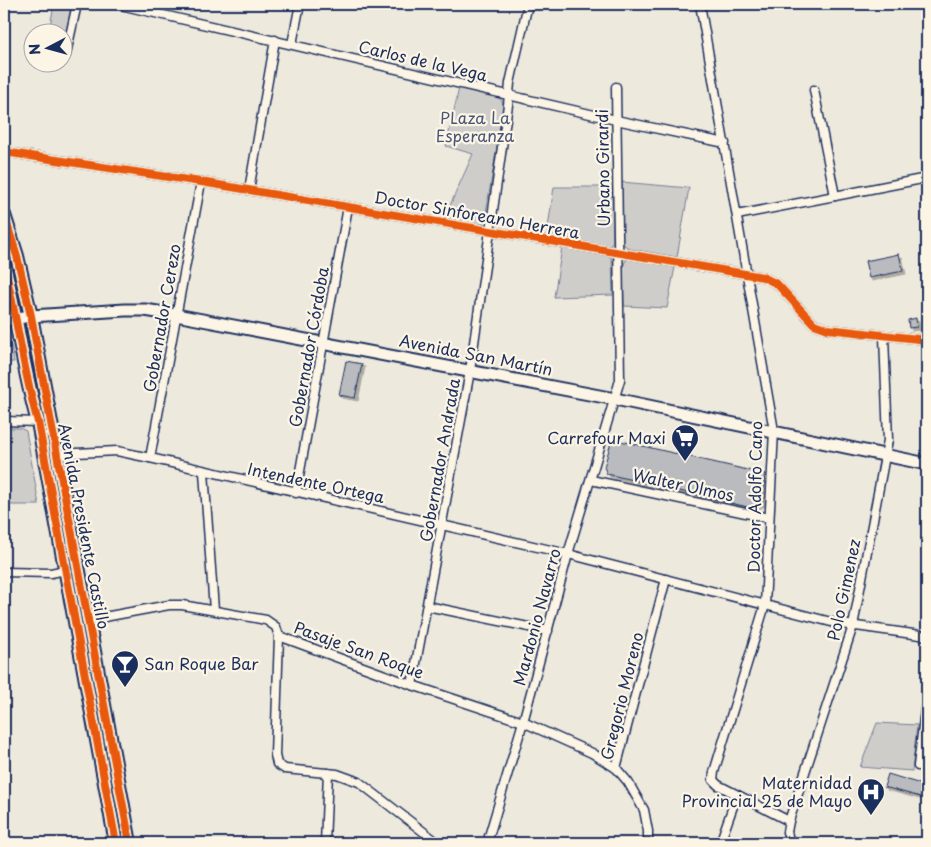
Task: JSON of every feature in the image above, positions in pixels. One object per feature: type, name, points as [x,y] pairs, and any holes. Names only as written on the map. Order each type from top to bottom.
[{"type":"main road","name":"Avenida Presidente Castillo","points":[[4,215],[17,256],[30,316],[130,843]]},
{"type":"main road","name":"Avenida Presidente Castillo","points":[[4,265],[8,317],[38,422],[116,843]]},
{"type":"main road","name":"Avenida San Martín","points":[[8,317],[145,310],[470,370],[927,464]]},
{"type":"street","points":[[72,27],[77,4]]},
{"type":"street","name":"Carlos de la Vega","points":[[116,4],[616,120],[724,143]]},
{"type":"street","points":[[292,44],[300,4]]},
{"type":"street","name":"Gobernador Andrada","points":[[412,684],[470,370],[510,83],[528,4]]},
{"type":"street","name":"Doctor Adolfo Cano","points":[[700,4],[774,431],[766,606],[713,780],[718,785],[737,795]]},
{"type":"street","points":[[249,190],[275,40]]},
{"type":"street","name":"Urbano Girardi","points":[[615,399],[620,380],[616,87]]},
{"type":"street","points":[[814,90],[835,196]]},
{"type":"street","name":"Doctor Sinforeano Herrera","points":[[4,152],[201,182],[763,277],[777,284],[814,324],[828,329],[927,340]]},
{"type":"street","points":[[737,215],[927,178]]},
{"type":"street","name":"Gobernador Cerezo","points":[[150,458],[201,182]]},
{"type":"street","name":"Gobernador Córdoba","points":[[296,493],[348,207]]},
{"type":"street","name":"Polo Gimenez","points":[[790,843],[787,832],[789,820],[853,626],[888,440],[884,336]]},
{"type":"street","name":"Mardonio Navarro","points":[[487,843],[523,722],[568,554],[615,399]]},
{"type":"street","points":[[4,421],[38,422]]},
{"type":"street","name":"Intendente Ortega","points":[[56,454],[117,452],[150,458],[204,472],[442,524],[568,554],[766,606],[853,626],[927,636]]},
{"type":"street","points":[[204,472],[214,610]]},
{"type":"street","name":"Walter Olmos","points":[[591,480],[769,518]]},
{"type":"street","points":[[4,572],[51,573],[65,570]]},
{"type":"street","name":"Gregorio Moreno","points":[[648,843],[644,810],[628,782],[616,768],[666,579]]},
{"type":"street","name":"Pasaje San Roque","points":[[88,620],[169,605],[182,605],[266,620],[276,627],[279,636],[523,722],[592,753],[616,768]]},
{"type":"street","points":[[427,606],[548,631]]},
{"type":"street","points":[[279,636],[275,754],[277,764],[285,769],[337,774],[359,782],[438,843]]},
{"type":"street","points":[[918,766],[924,737],[927,694]]},
{"type":"street","points":[[325,843],[328,773]]},
{"type":"street","points":[[720,843],[737,795],[789,820]]},
{"type":"green space","points":[[54,4],[72,4],[68,22],[51,22]]},
{"type":"green space","name":"PLaza La Esperanza","points":[[459,88],[500,98],[504,105],[484,223],[479,225],[444,219],[473,154],[446,146]]},
{"type":"green space","points":[[621,182],[689,188],[677,257],[630,249],[624,245],[622,240]]},
{"type":"green space","points":[[554,187],[612,187],[613,241],[611,245],[606,247],[547,234]]},
{"type":"green space","points":[[562,247],[612,258],[613,295],[554,297]]},
{"type":"green space","points":[[631,259],[675,267],[667,308],[624,306],[623,266],[626,260]]},
{"type":"green space","points":[[4,340],[11,346],[14,362],[4,362]]},
{"type":"green space","points":[[24,340],[26,340],[31,368],[40,394],[125,843],[122,843],[41,418]]},
{"type":"green space","points":[[4,428],[20,428],[26,431],[39,505],[4,505]]},
{"type":"green space","points":[[877,723],[917,725],[912,771],[860,767]]},
{"type":"building","points":[[899,254],[903,271],[869,278],[865,261]]},
{"type":"building","points":[[916,318],[917,327],[909,328],[908,320]]},
{"type":"building","points":[[346,361],[362,364],[355,398],[339,395]]},
{"type":"building","points":[[612,439],[765,474],[762,503],[752,508],[607,474],[604,467]]},
{"type":"building","points":[[888,774],[927,786],[924,798],[884,787]]},
{"type":"cycle path","points":[[4,152],[201,182],[763,277],[777,284],[814,324],[828,329],[927,340]]},
{"type":"cycle path","points":[[4,215],[17,256],[31,316],[130,843]]},
{"type":"cycle path","points":[[4,265],[28,383],[38,422],[116,843]]},
{"type":"place","name":"Carrefour Maxi","points":[[685,462]]},
{"type":"place","name":"San Roque Bar","points":[[125,688]]},
{"type":"place","name":"Maternidad Provincial 25 de Mayo","points":[[871,816]]}]
